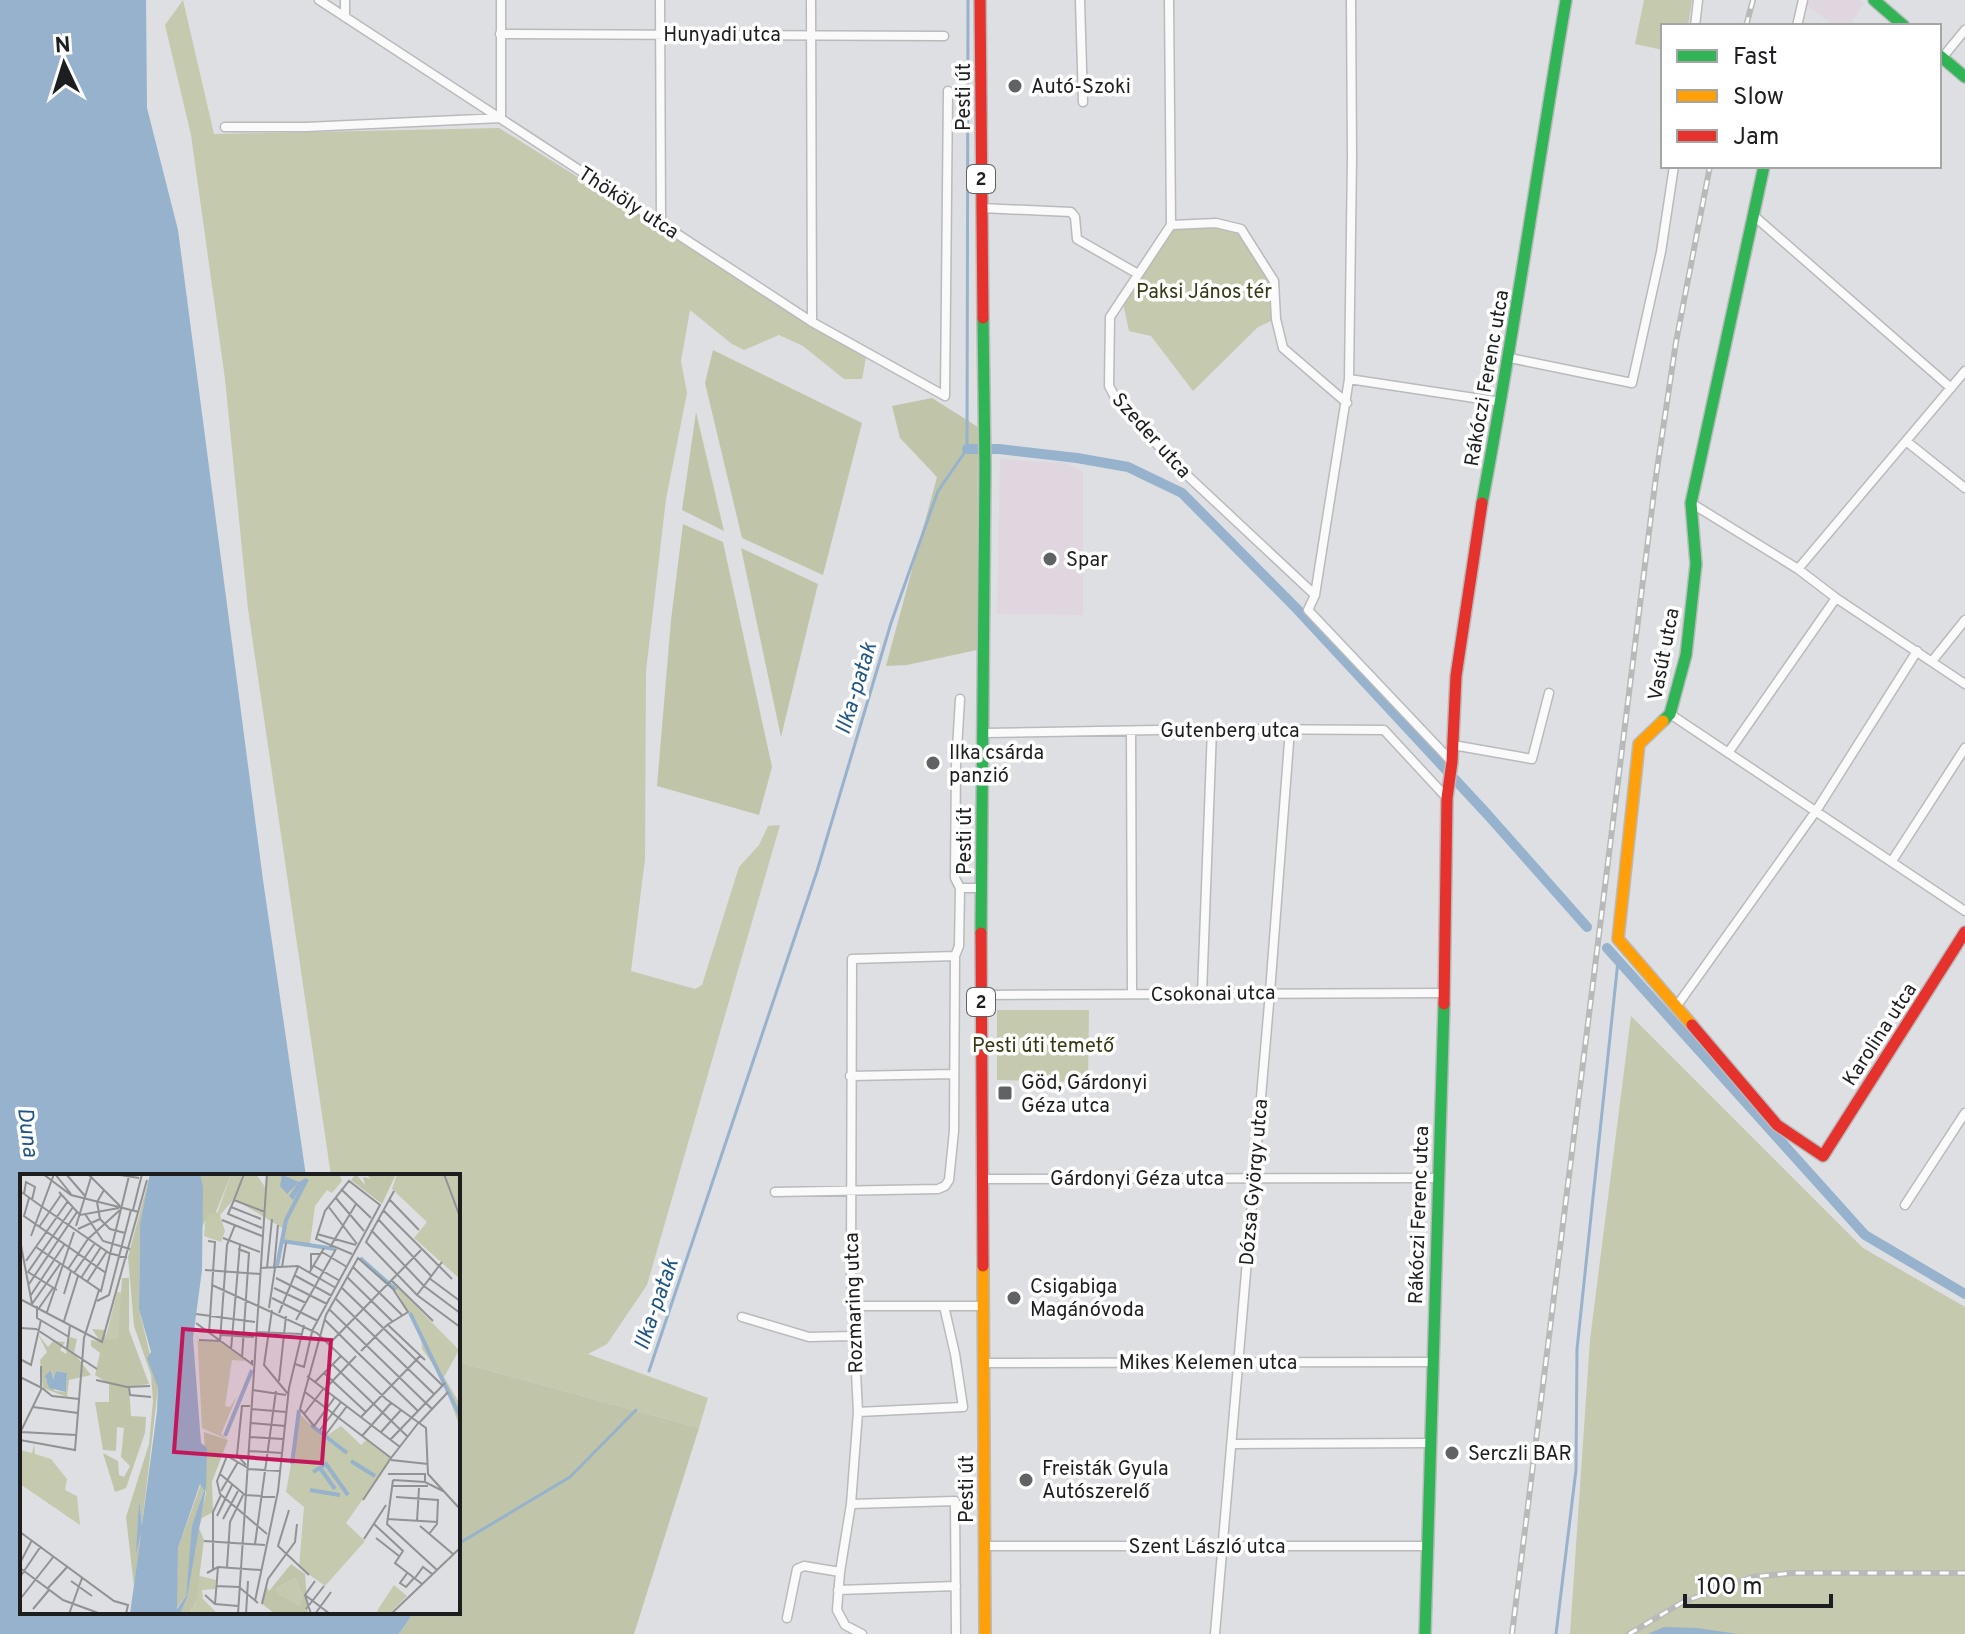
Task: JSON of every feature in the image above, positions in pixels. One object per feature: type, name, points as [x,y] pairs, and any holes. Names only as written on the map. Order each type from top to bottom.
[{"type":"street","name":"Thököly utca","points":[[319,0],[812,322],[945,396],[948,91]]},
{"type":"street","points":[[345,0],[345,17]]},
{"type":"street","points":[[225,127],[306,127],[501,118],[501,0]]},
{"type":"street","points":[[660,0],[661,223]]},
{"type":"street","points":[[811,0],[812,322]]},
{"type":"street","name":"Pesti út","points":[[980,0],[985,440],[981,995],[985,1634]]},
{"type":"street","points":[[1080,0],[1083,102]]},
{"type":"street","points":[[1169,0],[1171,225],[1216,223],[1241,229],[1274,281],[1276,319],[1283,348],[1347,403]]},
{"type":"street","points":[[1351,0],[1349,379],[1315,595],[1308,610],[1452,762]]},
{"type":"street","name":"Rákóczi Ferenc utca","points":[[1425,1634],[1447,798],[1456,676],[1466,595],[1510,358],[1541,143],[1566,0]]},
{"type":"street","points":[[1695,24],[1698,0]]},
{"type":"street","points":[[1797,24],[1803,0]]},
{"type":"street","points":[[1874,0],[1902,24]]},
{"type":"street","points":[[1965,30],[1941,56],[1965,77]]},
{"type":"street","name":"Hunyadi utca","points":[[500,34],[944,36]]},
{"type":"street","points":[[1510,358],[1632,383],[1661,252],[1674,168]]},
{"type":"street","name":"Vasút utca","points":[[1764,168],[1691,503],[1696,564],[1686,655],[1670,714],[1639,744],[1618,939],[1777,1125],[1823,1156]]},
{"type":"street","points":[[981,208],[1071,212],[1075,217],[1077,239],[1138,274]]},
{"type":"street","points":[[1753,215],[1951,388]]},
{"type":"street","name":"Szeder utca","points":[[1171,225],[1110,317],[1110,392],[1175,464],[1315,595]]},
{"type":"street","points":[[1798,569],[1965,371]]},
{"type":"street","points":[[1349,379],[1501,402]]},
{"type":"street","points":[[1906,441],[1965,488]]},
{"type":"street","points":[[1691,503],[1798,569],[1965,684]]},
{"type":"street","points":[[1728,753],[1836,598]]},
{"type":"street","points":[[1933,660],[1965,620]]},
{"type":"street","points":[[1676,1007],[1816,811],[1917,651]]},
{"type":"street","points":[[1453,745],[1532,759],[1549,693]]},
{"type":"street","name":"Pesti út","points":[[850,1192],[938,1189],[949,1180],[954,1131],[955,956],[959,946],[960,888],[955,878],[960,699]]},
{"type":"street","points":[[1670,714],[1965,911]]},
{"type":"street","points":[[1202,994],[1212,729]]},
{"type":"street","name":"Dózsa György utca","points":[[1215,1634],[1290,729]]},
{"type":"street","name":"Gutenberg utca","points":[[983,733],[1384,730],[1447,798]]},
{"type":"street","points":[[1131,731],[1132,994]]},
{"type":"street","points":[[1892,861],[1965,748]]},
{"type":"street","points":[[960,888],[982,888]]},
{"type":"street","name":"Karolina utca","points":[[1823,1156],[1965,932]]},
{"type":"street","name":"Rozmaring utca","points":[[862,1634],[840,1620],[837,1610],[851,1504],[858,1412],[850,1192],[852,959],[955,956]]},
{"type":"street","name":"Csokonai utca","points":[[981,995],[1444,993]]},
{"type":"street","points":[[850,1076],[954,1074]]},
{"type":"street","points":[[1905,1205],[1965,1113]]},
{"type":"street","name":"Gárdonyi Géza utca","points":[[982,1179],[1437,1178]]},
{"type":"street","points":[[775,1192],[850,1192]]},
{"type":"street","points":[[852,1306],[983,1306]]},
{"type":"street","points":[[858,1412],[963,1407],[944,1306]]},
{"type":"street","points":[[742,1317],[809,1337],[853,1336]]},
{"type":"street","name":"Mikes Kelemen utca","points":[[984,1363],[1432,1362]]},
{"type":"street","points":[[1233,1444],[1430,1443]]},
{"type":"street","name":"Pesti út","points":[[851,1504],[955,1501],[956,1634]]},
{"type":"street","name":"Szent László utca","points":[[985,1546],[1429,1546]]},
{"type":"street","points":[[787,1618],[797,1569],[804,1566],[840,1572]]},
{"type":"street","points":[[838,1590],[956,1586]]},
{"type":"shaded area","points":[[1805,0],[1860,0],[1864,4],[1850,24],[1832,24],[1804,3]]},
{"type":"shaded area","points":[[1000,459],[1066,463],[1083,472],[1083,615],[997,614]]},
{"type":"green space","points":[[183,0],[214,134],[499,128],[866,357],[862,379],[844,379],[803,346],[779,335],[744,350],[690,310],[681,361],[687,393],[666,499],[646,671],[645,859],[631,971],[695,989],[702,985],[739,867],[759,845],[768,826],[780,825],[647,1285],[607,1344],[588,1354],[708,1398],[699,1428],[460,1363],[460,1174],[331,1174],[248,609],[225,379],[191,135],[165,25]]},
{"type":"green space","points":[[1644,0],[1692,0],[1688,24],[1661,24],[1661,50],[1635,44]]},
{"type":"green space","name":"Paksi János tér","points":[[1216,223],[1241,229],[1274,281],[1276,319],[1258,327],[1193,391],[1151,336],[1129,331],[1122,298],[1171,225]]},
{"type":"green space","points":[[713,350],[862,423],[823,575],[742,538],[705,383]]},
{"type":"green space","points":[[932,398],[978,427],[977,650],[907,665],[886,666],[937,477],[900,438],[892,406]]},
{"type":"green space","points":[[696,412],[724,531],[682,510]]},
{"type":"green space","points":[[683,524],[723,542],[772,767],[759,815],[657,786],[671,620]]},
{"type":"green space","points":[[741,548],[818,584],[781,737]]},
{"type":"green space","name":"Pesti úti temető","points":[[997,1010],[1089,1010],[1088,1082],[997,1080]]},
{"type":"green space","points":[[1631,1016],[1863,1248],[1965,1307],[1965,1634],[1570,1634],[1590,1340]]},
{"type":"green space","points":[[460,1363],[699,1428],[634,1634],[399,1634],[413,1614],[460,1614]]},
{"type":"water","name":"Duna","points":[[0,0],[146,0],[147,108],[178,230],[263,880],[306,1174],[20,1174],[20,1614],[413,1614],[399,1634],[0,1634]]},
{"type":"water","points":[[1664,1627],[1697,1628],[1738,1634],[1648,1634]]},
{"type":"waterway","name":"Ilka-patak","points":[[649,1371],[817,871],[891,623],[938,491],[967,449],[968,0]]},
{"type":"waterway","points":[[967,449],[999,449],[1128,467],[1182,493],[1297,609],[1587,927]]},
{"type":"waterway","points":[[1607,948],[1865,1235],[1965,1294]]},
{"type":"waterway","points":[[1556,1634],[1576,1470],[1577,1349],[1618,961]]},
{"type":"waterway","name":"Ilka-patak","points":[[460,1543],[570,1477],[636,1410]]},
{"type":"railway","points":[[1747,24],[1753,0]]},
{"type":"railway","points":[[1512,1634],[1656,476],[1676,342],[1710,168]]},
{"type":"railway","points":[[1629,1634],[1683,1602],[1752,1577],[1792,1573],[1965,1573]]},
{"type":"traffic: fast","points":[[1482,503],[1566,0]]},
{"type":"traffic: fast","points":[[1874,0],[1902,24]]},
{"type":"traffic: fast","points":[[1941,57],[1965,77]]},
{"type":"traffic: fast","points":[[1663,721],[1670,714],[1686,655],[1696,564],[1691,503],[1764,168]]},
{"type":"traffic: fast","points":[[981,933],[985,467],[983,318]]},
{"type":"traffic: fast","points":[[1425,1634],[1444,1004]]},
{"type":"traffic: slow","points":[[1663,721],[1639,744],[1618,939],[1692,1025]]},
{"type":"traffic: slow","points":[[983,1266],[985,1634]]},
{"type":"traffic: jam","points":[[980,0],[983,318]]},
{"type":"traffic: jam","points":[[1444,1004],[1447,798],[1456,676],[1482,503]]},
{"type":"traffic: jam","points":[[1692,1025],[1777,1125],[1823,1156],[1965,932]]},
{"type":"traffic: jam","points":[[981,933],[983,1266]]},
{"type":"place","name":"Autó-Szoki","points":[[1015,86]]},
{"type":"place","name":"Spar","points":[[1050,559]]},
{"type":"place","name":"Ilka csárda panzió","points":[[933,763]]},
{"type":"place","name":"Göd, Gárdonyi Géza utca","points":[[1005,1093]]},
{"type":"place","name":"Csigabiga Magánóvoda","points":[[1014,1298]]},
{"type":"place","name":"Serczli BAR","points":[[1452,1453]]},
{"type":"place","name":"Freisták Gyula Autószerelő","points":[[1026,1480]]}]
